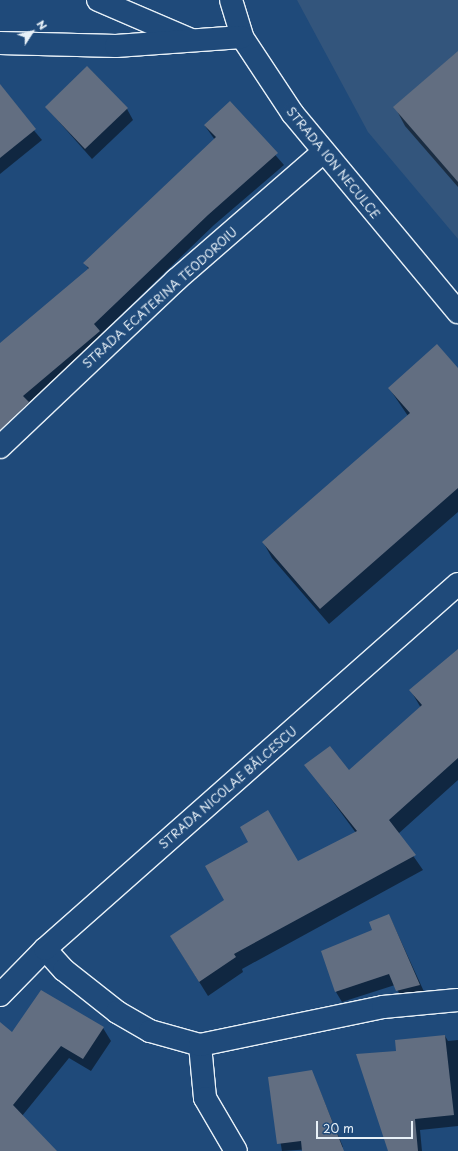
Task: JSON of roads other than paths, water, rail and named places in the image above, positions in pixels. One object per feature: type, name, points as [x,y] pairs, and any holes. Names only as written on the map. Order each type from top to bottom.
[{"type":"street","points":[[98,0],[194,42]]},
{"type":"street","name":"STRADA ION NECULCE","points":[[231,0],[242,38],[262,72],[322,153],[458,312]]},
{"type":"street","points":[[0,43],[116,46],[242,38]]},
{"type":"street","name":"STRADA ECATERINA TEODOROIU","points":[[0,446],[176,280],[322,153]]},
{"type":"street","name":"STRADA NICOLAE BĂLCESCU","points":[[0,995],[45,949],[458,584]]},
{"type":"street","points":[[45,949],[64,970],[117,1012],[150,1031],[200,1045],[383,1007],[458,1000]]},
{"type":"street","points":[[200,1045],[205,1098],[236,1151]]}]
